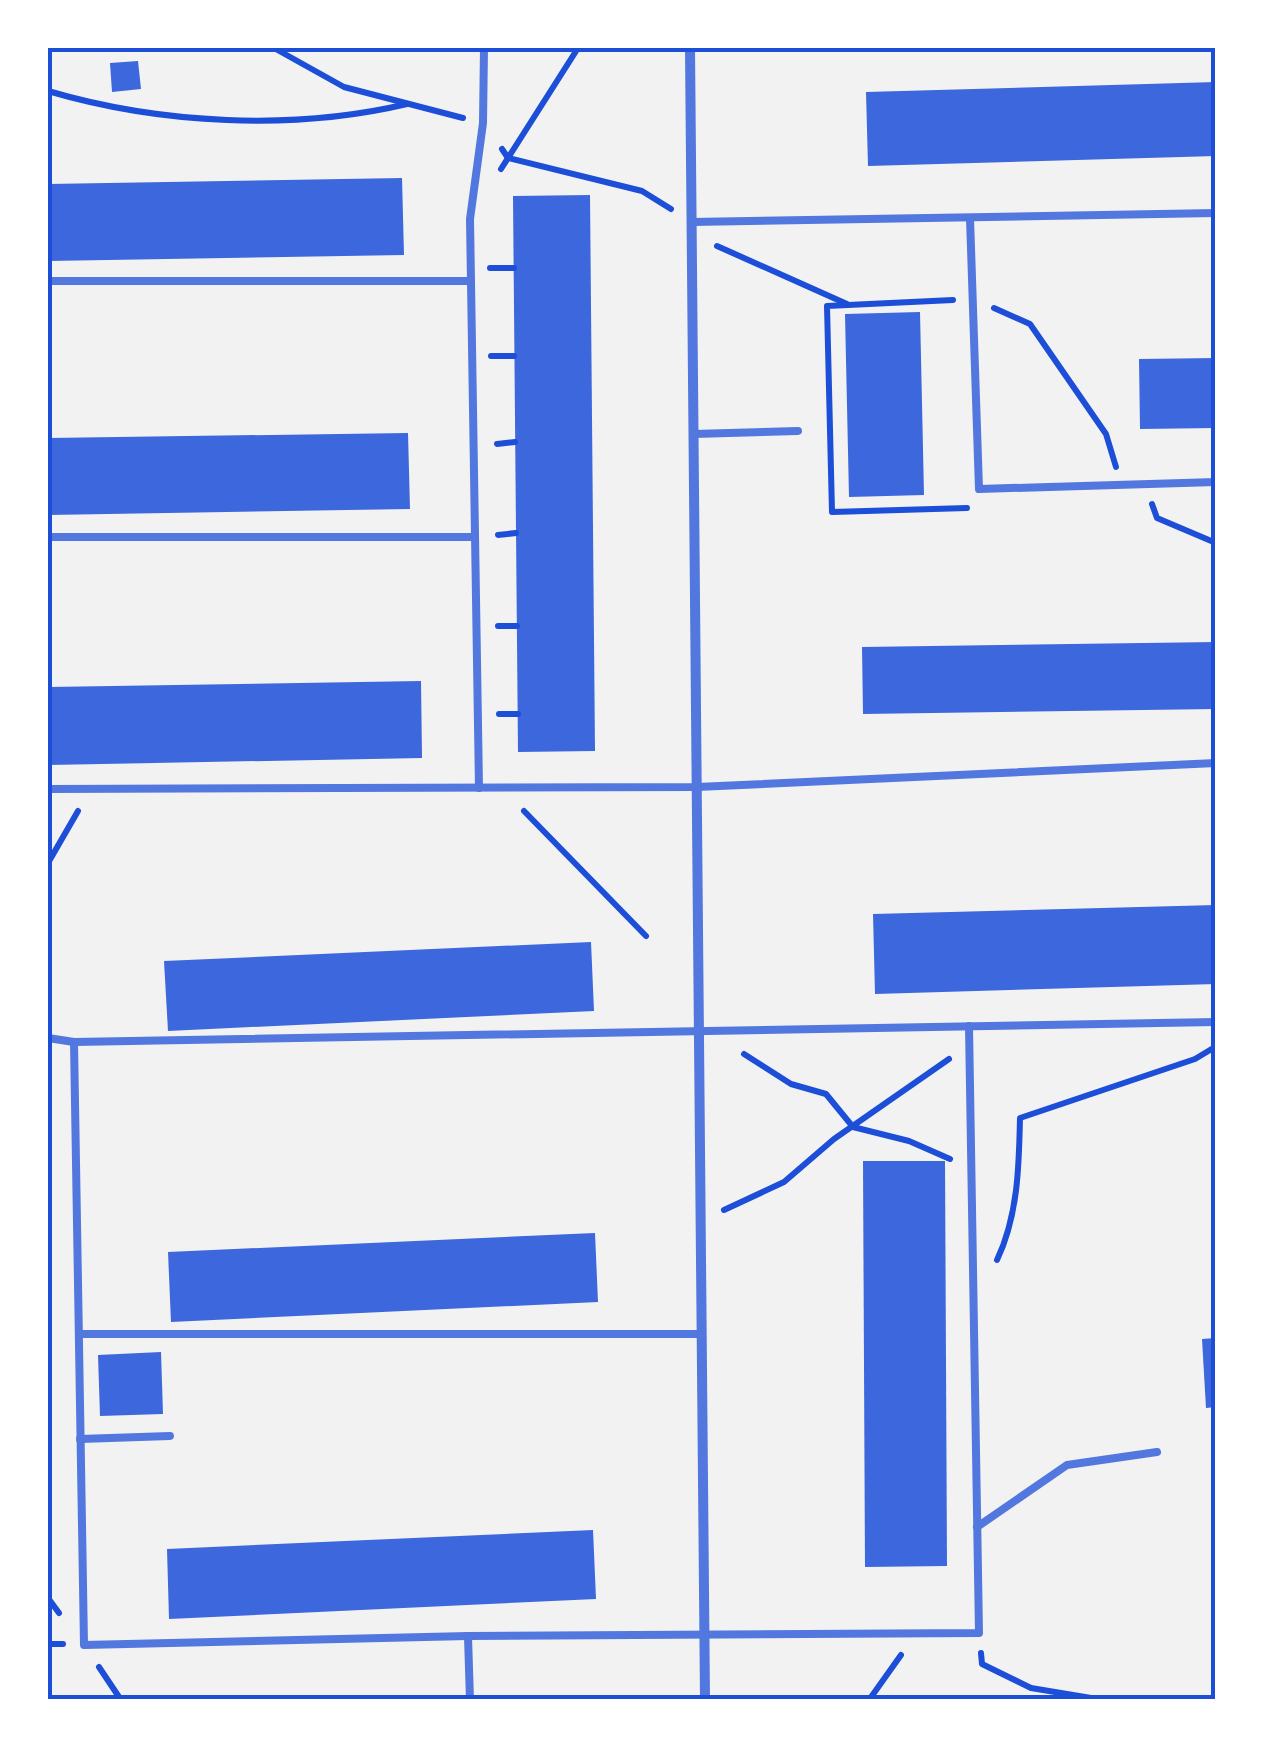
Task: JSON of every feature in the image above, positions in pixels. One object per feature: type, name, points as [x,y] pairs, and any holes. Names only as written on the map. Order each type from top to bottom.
[{"type":"street","points":[[690,48],[705,1700]]},
{"type":"lane","points":[[479,788],[470,218],[483,124],[484,48]]},
{"type":"lane","points":[[692,222],[1216,213]]},
{"type":"lane","points":[[970,218],[979,489],[1216,482]]},
{"type":"lane","points":[[48,281],[471,280]]},
{"type":"lane","points":[[694,434],[798,431]]},
{"type":"lane","points":[[48,537],[475,537]]},
{"type":"lane","points":[[48,789],[697,787],[1216,763]]},
{"type":"lane","points":[[48,1038],[74,1042],[699,1028],[1216,1022]]},
{"type":"lane","points":[[74,1042],[84,1645],[468,1636],[979,1632],[969,1026]]},
{"type":"lane","points":[[79,1334],[701,1334]]},
{"type":"lane","points":[[80,1439],[170,1436]]},
{"type":"lane","points":[[978,1527],[1067,1465],[1157,1452]]},
{"type":"lane","points":[[468,1636],[470,1700]]},
{"type":"path","points":[[274,48],[344,87],[483,124]]},
{"type":"path","points":[[499,173],[578,48]]},
{"type":"path","points":[[48,91],[94,104],[244,120],[368,113],[410,103]]},
{"type":"path","points":[[508,158],[642,192]]},
{"type":"path","points":[[713,244],[848,305]]},
{"type":"path","points":[[979,489],[980,508],[832,512],[827,306],[974,299],[1030,324],[1106,434],[1121,484]]},
{"type":"path","points":[[1143,483],[1157,518],[1216,543]]},
{"type":"path","points":[[502,788],[646,936]]},
{"type":"path","points":[[48,862],[92,789]]},
{"type":"path","points":[[718,1212],[784,1182],[969,1043]]},
{"type":"path","points":[[732,1046],[791,1084],[826,1094],[853,1127],[910,1141],[971,1168]]},
{"type":"path","points":[[994,1267],[1008,1238],[1018,1174],[1020,1118],[1195,1059],[1216,1046]]},
{"type":"path","points":[[979,1632],[982,1664],[1031,1688],[1103,1700]]},
{"type":"path","points":[[869,1700],[916,1633]]},
{"type":"building","points":[[138,61],[141,89],[112,92],[110,63]]},
{"type":"building","points":[[1216,82],[1216,156],[868,166],[866,92]]},
{"type":"building","points":[[402,178],[404,255],[48,261],[48,184]]},
{"type":"building","points":[[590,195],[595,751],[518,752],[513,196]]},
{"type":"building","points":[[920,312],[924,495],[849,497],[845,314]]},
{"type":"building","points":[[1216,358],[1216,428],[1140,429],[1139,359]]},
{"type":"building","points":[[408,433],[410,509],[48,515],[48,438]]},
{"type":"building","points":[[1216,642],[1216,709],[863,714],[862,647]]},
{"type":"building","points":[[421,681],[422,758],[48,765],[48,687]]},
{"type":"building","points":[[1216,905],[1216,984],[875,994],[873,914]]},
{"type":"building","points":[[591,942],[594,1011],[168,1031],[164,961]]},
{"type":"building","points":[[863,1161],[945,1161],[947,1566],[865,1567]]},
{"type":"building","points":[[595,1233],[598,1302],[171,1322],[168,1252]]},
{"type":"building","points":[[1216,1338],[1216,1407],[1206,1408],[1202,1339]]},
{"type":"building","points":[[161,1352],[163,1414],[100,1416],[98,1355]]},
{"type":"building","points":[[593,1530],[596,1599],[169,1619],[167,1549]]}]
